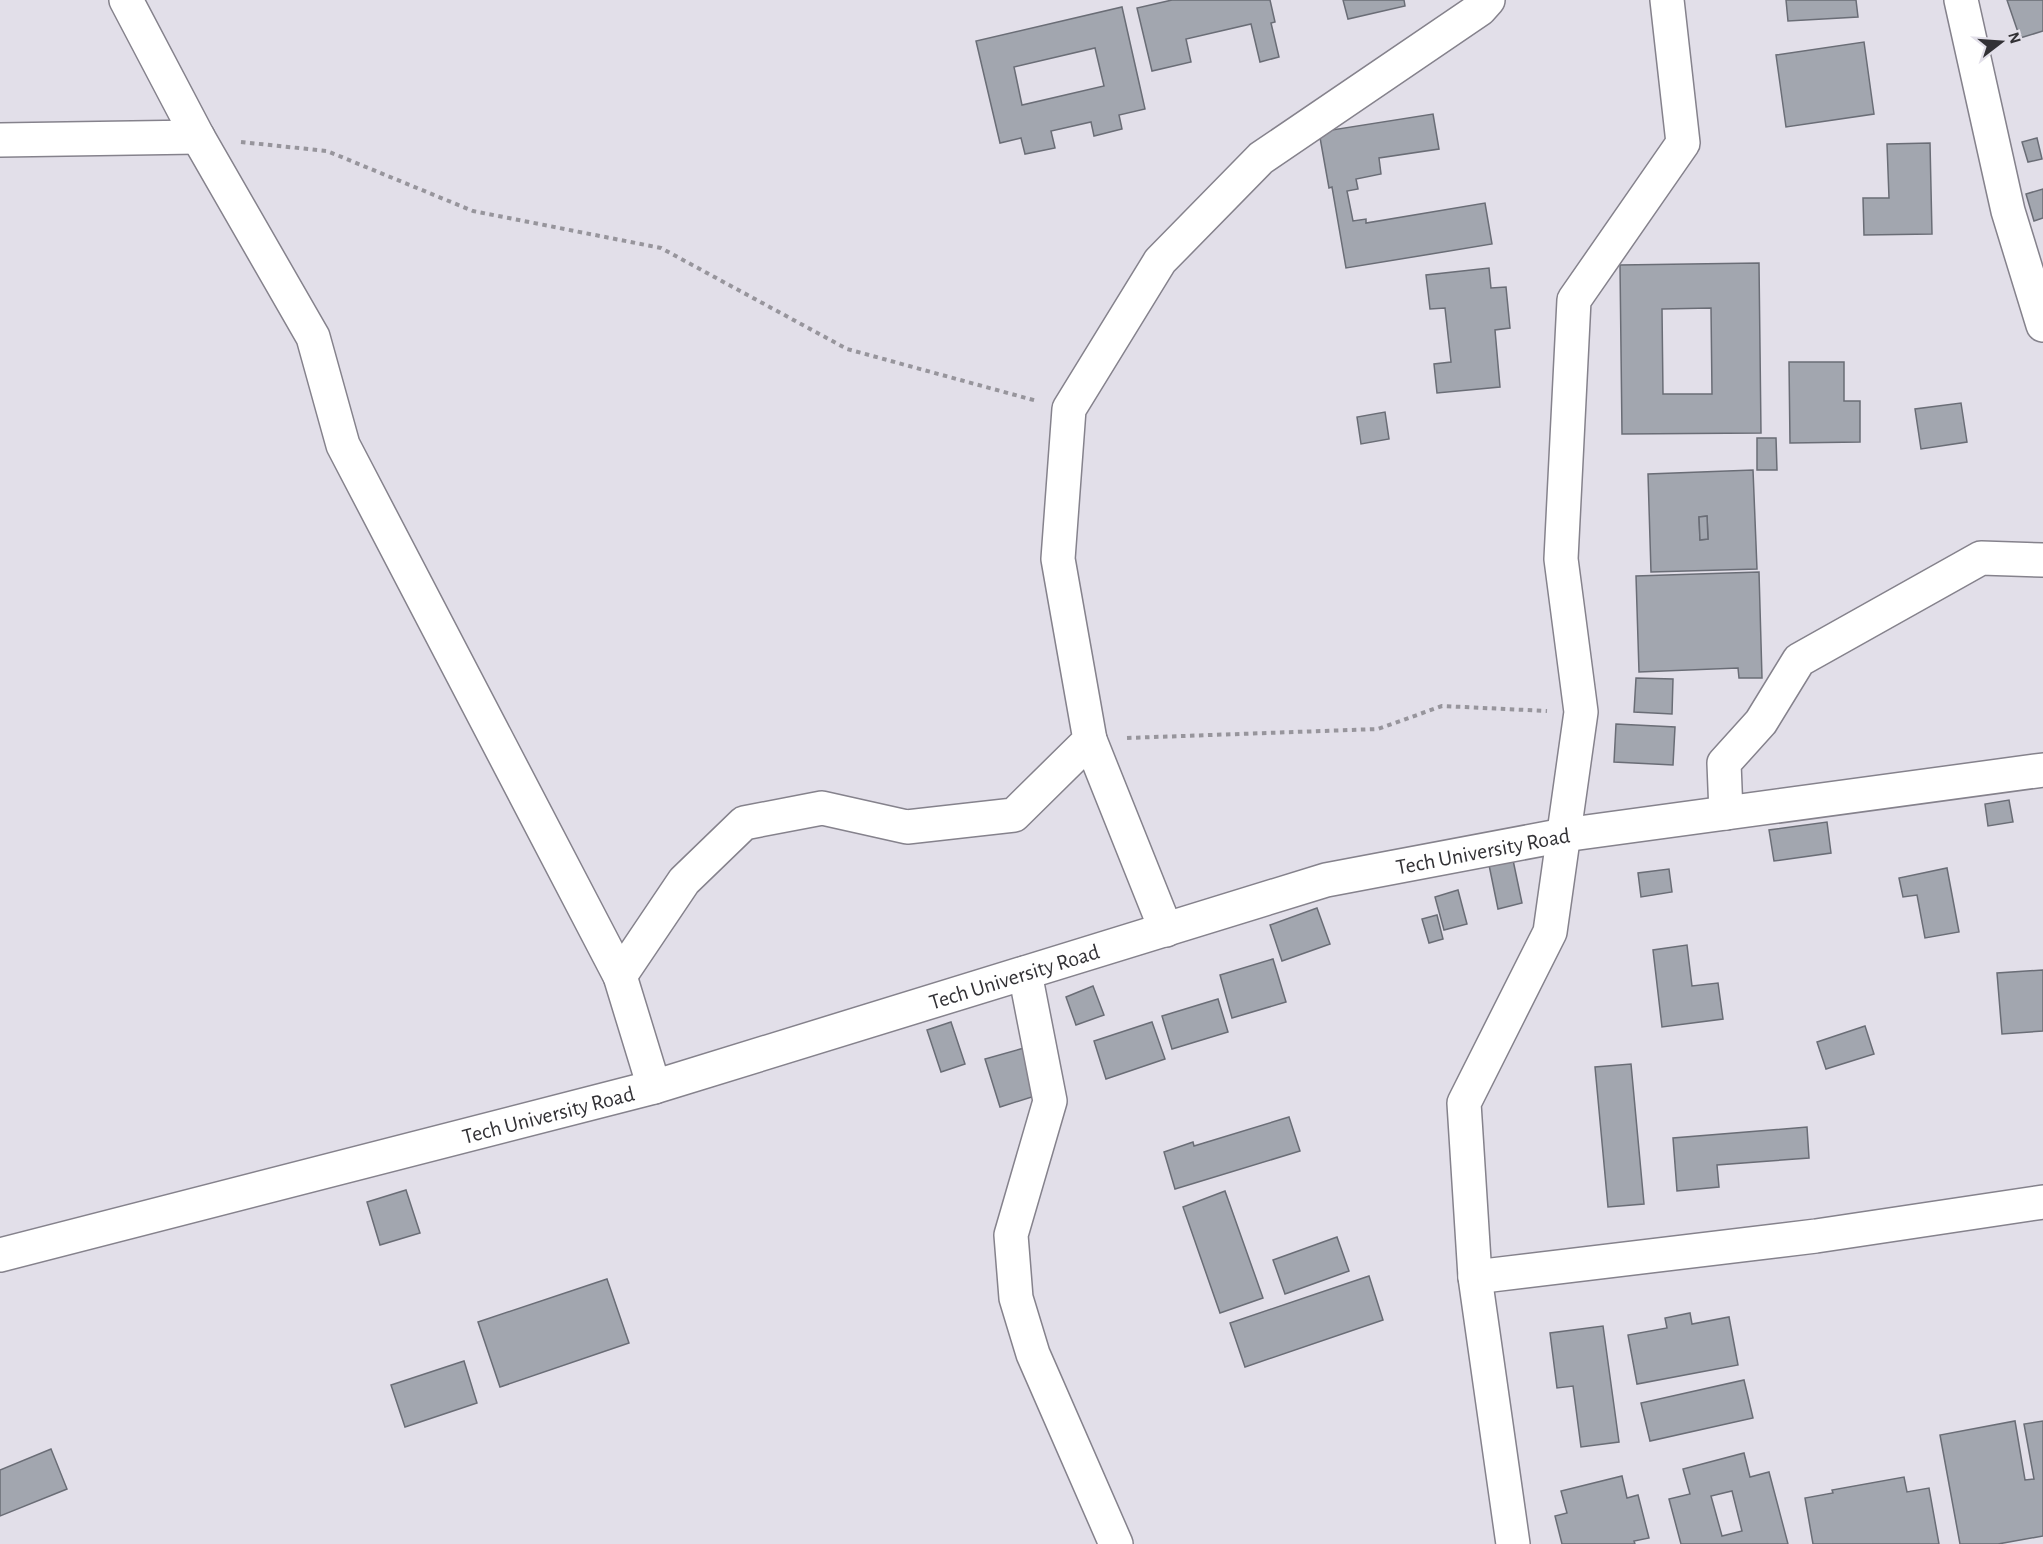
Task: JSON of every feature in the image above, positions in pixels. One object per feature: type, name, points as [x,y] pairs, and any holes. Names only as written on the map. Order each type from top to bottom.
[{"type":"street","points":[[126,0],[198,137],[313,337],[343,445],[620,976],[654,1087]]},
{"type":"street","points":[[1166,930],[1090,740],[1058,560],[1069,409],[1160,261],[1261,158],[1480,9],[1488,0]]},
{"type":"street","points":[[1513,1544],[1475,1277],[1464,1103],[1550,932],[1581,712],[1561,559],[1574,300],[1683,143],[1667,0]]},
{"type":"street","points":[[1961,0],[2008,212],[2035,266],[2043,324]]},
{"type":"street","points":[[0,140],[198,137]]},
{"type":"street","points":[[1726,813],[1724,763],[1761,722],[1798,660],[1981,558],[2043,560]]},
{"type":"street","points":[[620,976],[684,881],[744,823],[822,808],[907,827],[1014,815],[1090,740]]},
{"type":"street","name":"Tech University Road","points":[[0,1255],[654,1087],[1326,880],[1564,835],[2043,770]]},
{"type":"street","points":[[1025,973],[1050,1101],[1011,1235],[1016,1298],[1033,1354],[1116,1544]]},
{"type":"street","points":[[1475,1277],[1816,1236],[2043,1202]]},
{"type":"path","points":[[198,137],[327,151],[473,211],[661,248],[847,348],[1069,409]]},
{"type":"path","points":[[1090,740],[1378,729],[1442,706],[1581,712]]},
{"type":"building","points":[[1172,0],[1270,0],[1275,22],[1271,23],[1279,57],[1260,62],[1251,24],[1186,39],[1191,62],[1152,71],[1137,8]]},
{"type":"building","points":[[1343,0],[1404,0],[1405,6],[1348,19]]},
{"type":"building","points":[[1786,0],[1856,0],[1858,17],[1788,21]]},
{"type":"building","points":[[2007,0],[2043,0],[2043,31],[2020,38]]},
{"type":"building","points":[[1122,7],[1145,109],[1119,115],[1122,129],[1094,136],[1091,122],[1051,131],[1055,148],[1025,154],[1021,138],[1000,143],[976,41]],"holes":[[[1095,48],[1104,86],[1022,105],[1014,67]]]},
{"type":"building","points":[[1864,42],[1874,114],[1786,127],[1776,55]]},
{"type":"building","points":[[1433,114],[1439,149],[1379,158],[1381,174],[1356,179],[1358,189],[1347,191],[1353,221],[1366,219],[1366,223],[1485,203],[1492,244],[1346,268],[1332,187],[1329,188],[1319,132]]},
{"type":"building","points":[[2037,138],[2042,159],[2028,162],[2022,142]]},
{"type":"building","points":[[1930,143],[1932,234],[1864,235],[1863,198],[1889,198],[1887,144]]},
{"type":"building","points":[[2043,189],[2043,218],[2034,221],[2026,194]]},
{"type":"building","points":[[1759,263],[1761,433],[1622,434],[1620,265]],"holes":[[[1711,308],[1712,394],[1663,394],[1662,309]]]},
{"type":"building","points":[[1489,268],[1491,288],[1506,287],[1510,328],[1495,330],[1500,387],[1437,393],[1434,364],[1451,362],[1445,308],[1430,309],[1426,275]]},
{"type":"building","points":[[1789,362],[1844,362],[1844,401],[1860,401],[1860,442],[1790,443]]},
{"type":"building","points":[[1961,403],[1967,442],[1921,449],[1915,409]]},
{"type":"building","points":[[1385,412],[1389,439],[1361,444],[1357,417]]},
{"type":"building","points":[[1757,438],[1776,438],[1777,470],[1757,470]]},
{"type":"building","points":[[1753,470],[1757,569],[1651,572],[1648,474]],"holes":[[[1707,516],[1708,539],[1700,540],[1699,517]]]},
{"type":"building","points":[[1707,516],[1708,539],[1700,540],[1699,517]]},
{"type":"building","points":[[1759,572],[1762,678],[1739,678],[1738,668],[1639,672],[1636,576]]},
{"type":"building","points":[[1636,678],[1673,679],[1672,714],[1634,712]]},
{"type":"building","points":[[1616,724],[1675,727],[1673,765],[1614,762]]},
{"type":"building","points":[[2009,800],[2013,822],[1988,826],[1985,804]]},
{"type":"building","points":[[1827,822],[1831,853],[1774,861],[1769,830]]},
{"type":"building","points":[[1513,860],[1522,903],[1498,909],[1489,865]]},
{"type":"building","points":[[1947,868],[1959,932],[1925,938],[1917,895],[1903,897],[1899,878]]},
{"type":"building","points":[[1669,869],[1672,892],[1641,897],[1638,873]]},
{"type":"building","points":[[1458,890],[1467,924],[1444,930],[1435,897]]},
{"type":"building","points":[[1317,908],[1330,944],[1282,961],[1270,925]]},
{"type":"building","points":[[1437,915],[1443,939],[1429,943],[1422,919]]},
{"type":"building","points":[[1687,945],[1692,986],[1718,983],[1723,1019],[1662,1027],[1653,950]]},
{"type":"building","points":[[1273,959],[1286,1002],[1232,1018],[1220,975]]},
{"type":"building","points":[[2043,970],[2043,1031],[2002,1034],[1997,973]]},
{"type":"building","points":[[1093,986],[1104,1015],[1076,1025],[1066,997]]},
{"type":"building","points":[[1218,999],[1228,1032],[1172,1049],[1162,1016]]},
{"type":"building","points":[[951,1022],[965,1064],[941,1072],[927,1030]]},
{"type":"building","points":[[1152,1022],[1165,1059],[1106,1079],[1094,1041]]},
{"type":"building","points":[[1865,1026],[1874,1054],[1826,1069],[1817,1042]]},
{"type":"building","points":[[1024,1048],[1038,1095],[1000,1107],[985,1059]]},
{"type":"building","points":[[1631,1064],[1644,1204],[1608,1207],[1595,1067]]},
{"type":"building","points":[[1289,1117],[1300,1151],[1175,1189],[1164,1152],[1193,1142],[1194,1146]]},
{"type":"building","points":[[1807,1127],[1809,1158],[1717,1165],[1719,1187],[1677,1191],[1673,1138]]},
{"type":"building","points":[[406,1190],[420,1233],[380,1245],[367,1202]]},
{"type":"building","points":[[1225,1191],[1263,1298],[1220,1313],[1183,1207]]},
{"type":"building","points":[[1337,1237],[1349,1271],[1285,1294],[1273,1260]]},
{"type":"building","points":[[1369,1276],[1383,1320],[1245,1367],[1230,1323]]},
{"type":"building","points":[[607,1279],[629,1343],[500,1387],[478,1322]]},
{"type":"building","points":[[1690,1313],[1692,1324],[1729,1317],[1738,1365],[1637,1384],[1628,1335],[1667,1328],[1665,1318]]},
{"type":"building","points":[[1603,1326],[1619,1442],[1581,1447],[1573,1386],[1557,1388],[1550,1333]]},
{"type":"building","points":[[464,1361],[477,1403],[405,1427],[391,1385]]},
{"type":"building","points":[[1744,1380],[1753,1418],[1650,1441],[1641,1403]]},
{"type":"building","points":[[2015,1421],[2025,1480],[2034,1479],[2024,1424],[2043,1421],[2043,1536],[1998,1544],[1960,1544],[1940,1435]]},
{"type":"building","points":[[51,1449],[67,1489],[0,1516],[0,1470]]},
{"type":"building","points":[[1744,1453],[1750,1477],[1769,1472],[1788,1544],[1681,1544],[1669,1499],[1690,1494],[1683,1469]],"holes":[[[1732,1491],[1742,1531],[1722,1536],[1711,1496]]]},
{"type":"building","points":[[1622,1476],[1627,1498],[1638,1495],[1649,1538],[1634,1541],[1635,1544],[1562,1544],[1555,1516],[1567,1513],[1561,1491]]},
{"type":"building","points":[[1904,1477],[1907,1492],[1929,1488],[1939,1544],[1813,1544],[1805,1498],[1833,1493],[1832,1490]]}]
